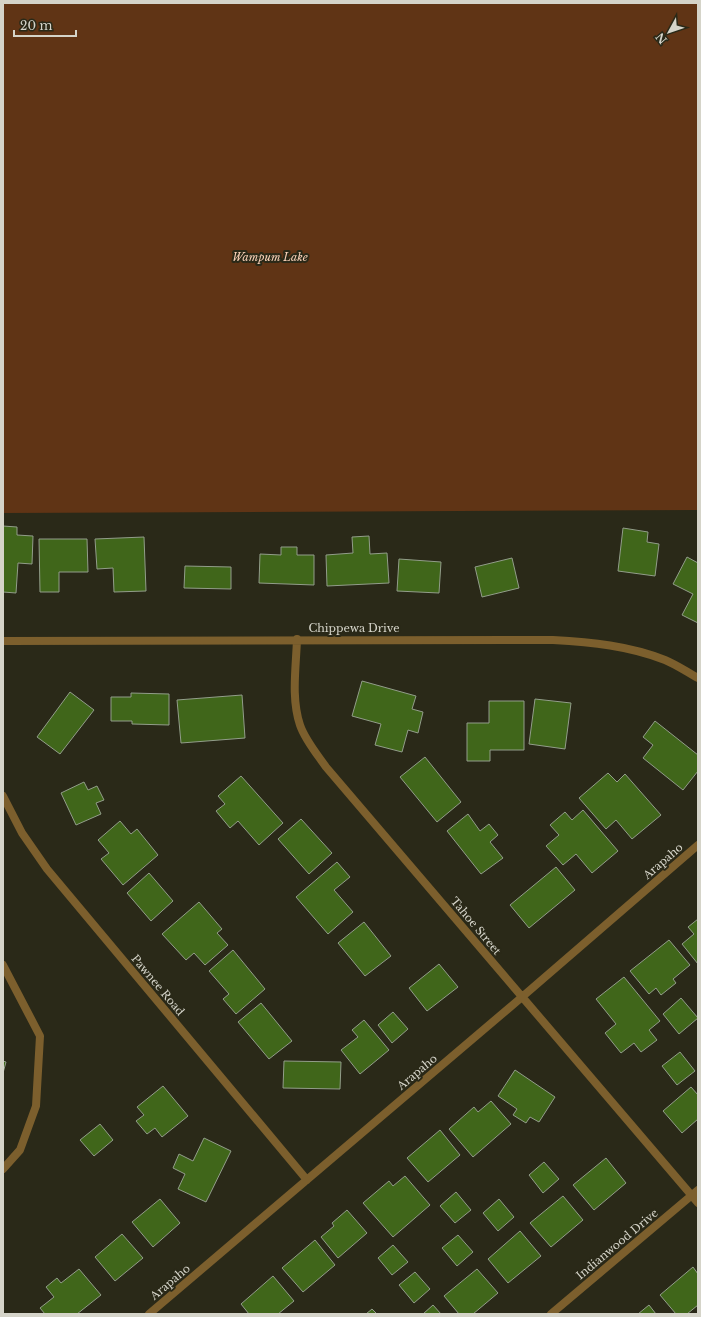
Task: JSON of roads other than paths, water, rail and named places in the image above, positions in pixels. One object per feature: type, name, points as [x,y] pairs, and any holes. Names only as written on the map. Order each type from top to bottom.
[{"type":"street","name":"Chippewa Drive","points":[[3,640],[297,639],[553,640],[591,642],[666,660],[698,678]]},
{"type":"street","name":"Tahoe Street","points":[[297,639],[295,704],[300,727],[312,747],[332,773],[522,998],[695,1193],[698,1203]]},
{"type":"street","name":"Pawnee Road","points":[[3,796],[22,833],[47,869],[307,1180]]},
{"type":"street","name":"Arapaho","points":[[149,1314],[522,998],[698,845]]},
{"type":"street","points":[[3,965],[40,1036],[36,1106],[20,1150],[3,1169]]},
{"type":"street","name":"Indianwood Drive","points":[[551,1314],[695,1193]]},
{"type":"park label","name":"Wampum Lake","points":[[270,257]]}]
